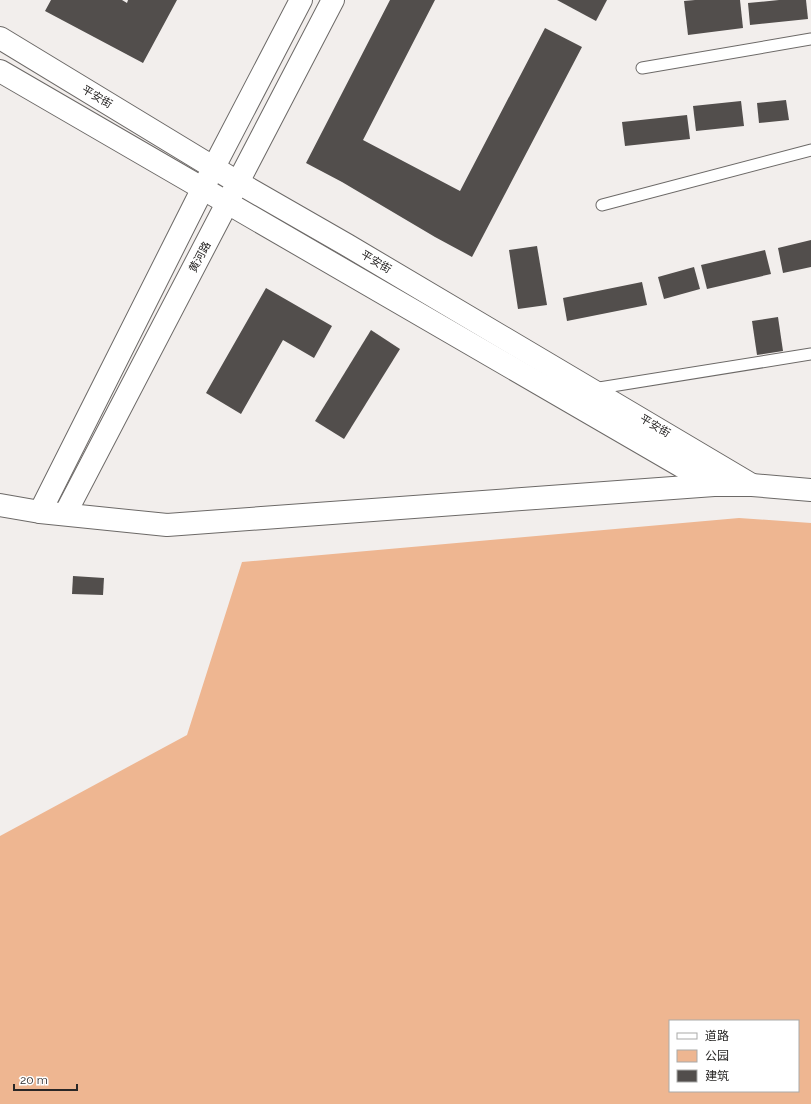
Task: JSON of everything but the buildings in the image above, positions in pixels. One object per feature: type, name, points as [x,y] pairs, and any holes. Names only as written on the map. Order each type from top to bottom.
[{"type":"main road","points":[[40,512],[202,190],[300,0]]},
{"type":"main road","name":"黄河路","points":[[65,514],[228,204],[333,0]]},
{"type":"main road","name":"平安街","points":[[0,38],[239,182],[752,484]]},
{"type":"main road","name":"平安街","points":[[0,71],[202,190],[714,486]]},
{"type":"main road","points":[[0,504],[40,512],[167,525],[714,486],[752,484],[811,490]]},
{"type":"lane","points":[[642,68],[811,39]]},
{"type":"lane","points":[[602,205],[811,150]]},
{"type":"lane","points":[[592,389],[811,354]]},
{"type":"green space","points":[[739,518],[811,523],[811,1104],[0,1104],[0,836],[187,735],[242,562]]}]
